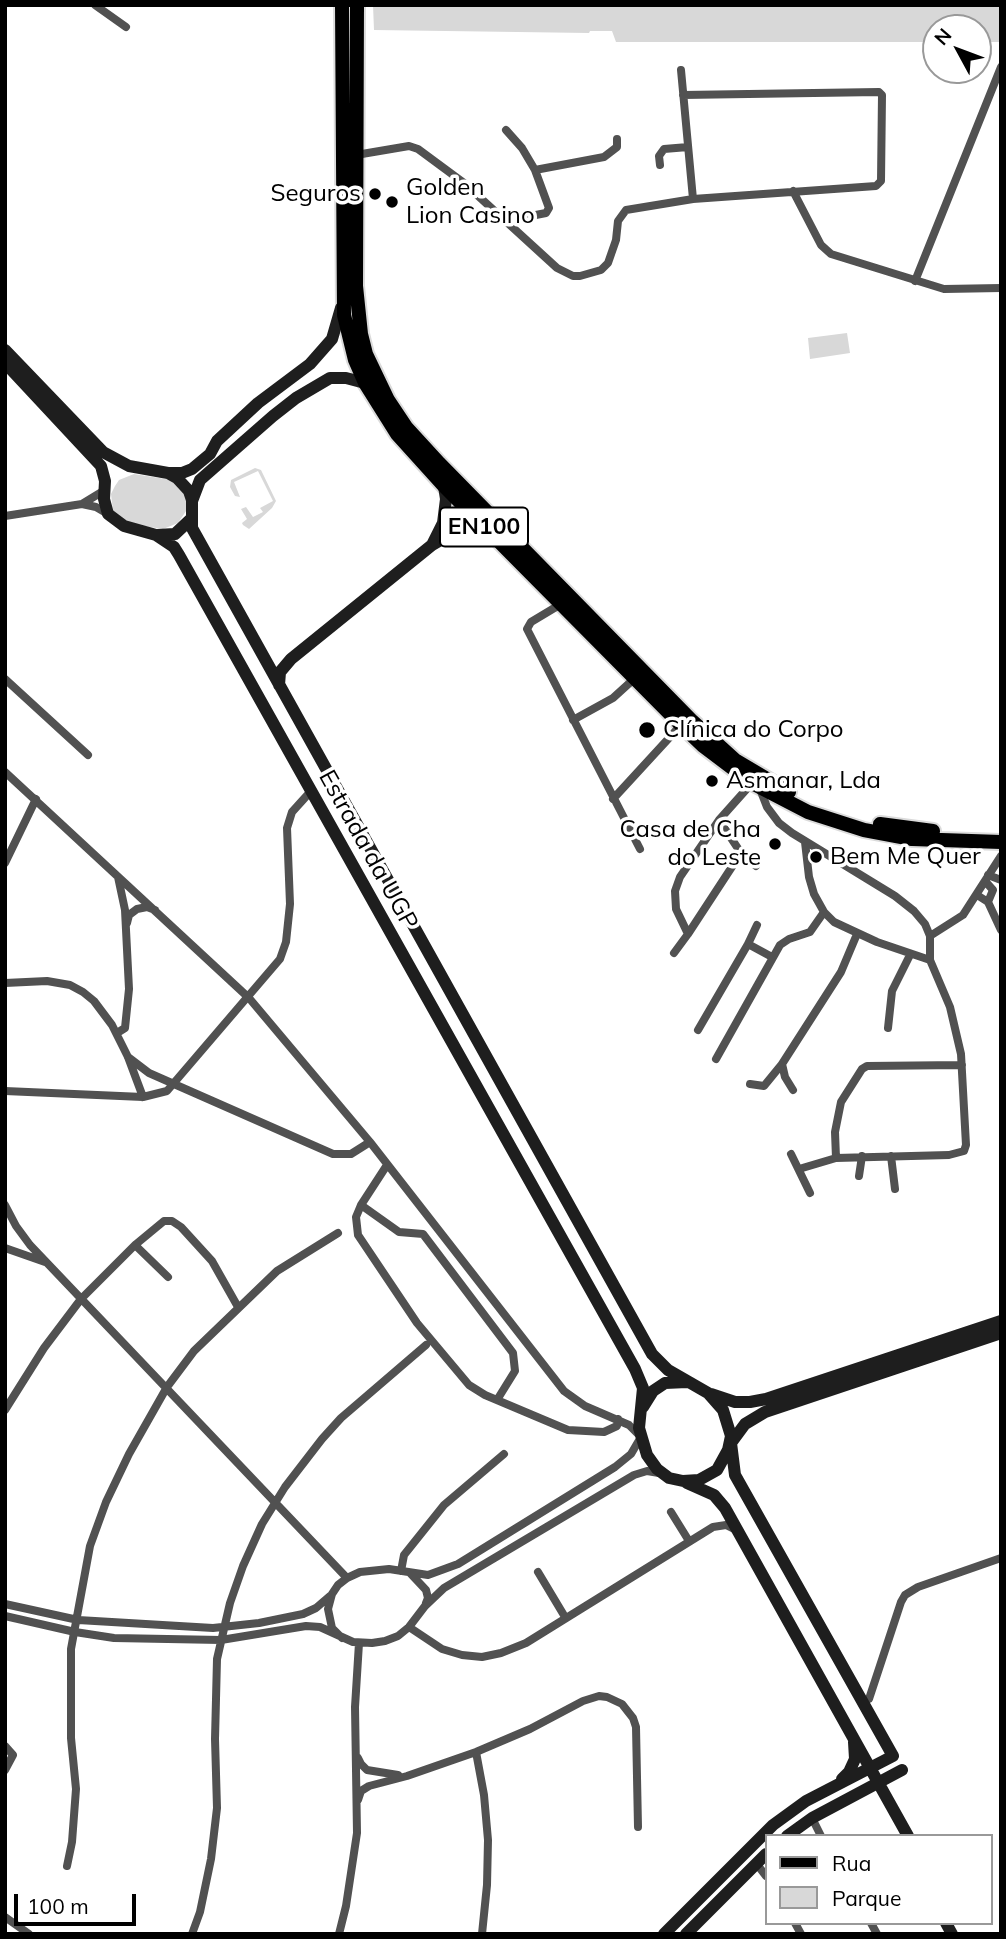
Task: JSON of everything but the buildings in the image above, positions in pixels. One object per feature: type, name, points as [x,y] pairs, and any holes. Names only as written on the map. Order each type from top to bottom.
[{"type":"main road","name":"EN100","points":[[342,5],[343,290],[349,339],[365,383],[397,434],[444,486],[681,725],[703,746],[755,785],[808,811],[863,830],[912,839],[1001,842]]},
{"type":"main road","name":"EN100","points":[[357,5],[356,286],[366,354],[388,400],[400,418],[439,463],[691,720],[722,749],[753,772],[810,802],[874,822],[931,831],[1001,832]]},
{"type":"main road","points":[[5,350],[103,452],[129,466],[182,473],[192,469],[209,454],[217,441],[258,403],[310,364],[326,348],[335,332],[343,290]]},
{"type":"main road","points":[[5,363],[101,466],[108,514]]},
{"type":"main road","points":[[310,364],[323,368],[321,382]]},
{"type":"main road","points":[[365,383],[340,377],[321,382],[296,398],[228,458],[214,466],[196,485],[191,519],[196,537],[652,1354],[668,1370],[708,1393],[735,1402],[750,1402],[1001,1321]]},
{"type":"main road","points":[[105,490],[113,477],[129,466]]},
{"type":"main road","points":[[168,473],[183,483],[192,501]]},
{"type":"main road","points":[[432,545],[443,523],[446,499],[444,486]]},
{"type":"main road","name":"Estrada da UGP","points":[[108,514],[124,526],[156,535],[174,547],[179,555],[635,1369],[643,1388],[639,1424],[641,1437],[647,1455],[662,1474]]},
{"type":"main road","points":[[156,535],[174,534],[191,519]]},
{"type":"main road","points":[[279,685],[280,672],[291,659],[432,545],[456,531],[489,532]]},
{"type":"main road","points":[[262,656],[268,662],[276,664],[291,659]]},
{"type":"main road","points":[[677,1480],[699,1480],[713,1473],[745,1424],[765,1412],[1001,1333]]},
{"type":"main road","points":[[642,1408],[653,1391],[666,1383],[690,1383]]},
{"type":"main road","points":[[664,1934],[773,1825],[806,1801],[893,1756],[734,1475],[726,1416],[708,1393]]},
{"type":"main road","points":[[662,1474],[705,1489],[719,1501],[907,1834]]},
{"type":"main road","points":[[831,1788],[844,1778],[852,1766],[856,1751],[852,1735]]},
{"type":"main road","points":[[790,1834],[836,1804],[902,1770]]},
{"type":"main road","points":[[836,1804],[870,1795],[884,1801],[895,1813]]},
{"type":"main road","points":[[686,1934],[761,1858]]},
{"type":"street","points":[[95,5],[125,27]]},
{"type":"street","points":[[915,281],[1001,68]]},
{"type":"street","points":[[681,70],[693,199]]},
{"type":"street","points":[[356,155],[409,146],[418,149],[464,183],[557,268],[573,276],[601,270],[608,264],[616,240],[618,221],[626,210],[693,199],[880,185],[881,94],[683,95]]},
{"type":"street","points":[[505,221],[548,212],[549,208],[535,170],[522,148],[506,130]]},
{"type":"street","points":[[535,170],[604,157],[617,147],[617,139]]},
{"type":"street","points":[[660,165],[659,156],[664,149],[688,147]]},
{"type":"street","points":[[793,191],[826,250],[944,289],[1001,288]]},
{"type":"street","points":[[82,504],[105,490]]},
{"type":"street","points":[[5,516],[82,504],[96,507],[108,514]]},
{"type":"street","points":[[561,604],[531,622],[527,629],[640,849]]},
{"type":"street","points":[[573,720],[613,698],[635,678]]},
{"type":"street","points":[[5,679],[88,755]]},
{"type":"street","points":[[612,799],[681,725]]},
{"type":"street","points":[[5,772],[249,998],[370,1142],[564,1391],[585,1406],[629,1425],[641,1437],[631,1454],[615,1467],[458,1564],[428,1576],[377,1569],[360,1572],[346,1578],[316,1608],[303,1614],[224,1627],[153,1625],[78,1620],[5,1604]]},
{"type":"street","points":[[688,934],[676,909],[676,891],[680,877],[719,820],[755,785],[779,823],[804,842],[895,896],[925,924],[930,936],[930,960],[950,1007],[962,1065],[966,1146],[964,1151],[950,1155],[836,1158],[799,1169]]},
{"type":"street","points":[[5,1091],[143,1097],[159,1094],[174,1084],[281,958],[286,942],[290,904],[287,828],[292,812],[311,792]]},
{"type":"street","points":[[5,863],[36,799]]},
{"type":"street","points":[[719,820],[741,853],[755,866]]},
{"type":"street","points":[[804,842],[809,877],[824,912],[834,922],[910,955],[930,960]]},
{"type":"street","points":[[674,953],[741,853]]},
{"type":"street","points":[[930,936],[963,915],[1001,856]]},
{"type":"street","points":[[114,872],[120,881],[122,892],[129,989],[125,1028],[117,1033]]},
{"type":"street","points":[[986,878],[1001,880]]},
{"type":"street","points":[[986,878],[993,890],[988,902]]},
{"type":"street","points":[[977,895],[988,902],[1001,930]]},
{"type":"street","points":[[125,926],[129,915],[137,909],[147,907],[158,911]]},
{"type":"street","points":[[716,1059],[780,945],[810,932],[824,912]]},
{"type":"street","points":[[698,1030],[757,925]]},
{"type":"street","points":[[751,1084],[764,1086],[782,1064],[841,972],[857,934]]},
{"type":"street","points":[[748,944],[772,957]]},
{"type":"street","points":[[888,1028],[892,1013],[892,991],[910,955]]},
{"type":"street","points":[[5,983],[47,981],[70,985],[94,1001],[117,1033],[143,1097]]},
{"type":"street","points":[[128,1057],[149,1073],[333,1154],[351,1154],[370,1142]]},
{"type":"street","points":[[782,1064],[785,1077],[793,1090]]},
{"type":"street","points":[[836,1158],[835,1132],[841,1102],[862,1069],[867,1066],[962,1065]]},
{"type":"street","points":[[791,1154],[810,1193]]},
{"type":"street","points":[[859,1176],[862,1156]]},
{"type":"street","points":[[891,1156],[895,1189]]},
{"type":"street","points":[[387,1165],[356,1217],[358,1235],[416,1323],[469,1385],[568,1430],[604,1432],[617,1426],[618,1419]]},
{"type":"street","points":[[5,1205],[22,1236],[346,1578]]},
{"type":"street","points":[[361,1205],[399,1232],[423,1234],[513,1353],[515,1371],[497,1400]]},
{"type":"street","points":[[5,1409],[44,1348],[81,1299],[135,1245],[164,1221],[172,1221],[188,1234],[212,1261],[238,1307]]},
{"type":"street","points":[[66,1866],[72,1842],[76,1789],[71,1726],[71,1649],[90,1546],[106,1502],[129,1454],[167,1387],[194,1351],[277,1271],[338,1233]]},
{"type":"street","points":[[135,1245],[167,1277]]},
{"type":"street","points":[[5,1248],[48,1263]]},
{"type":"street","points":[[192,1934],[200,1912],[211,1859],[215,1821],[217,1659],[243,1566],[262,1524],[305,1459],[335,1425],[426,1345]]},
{"type":"street","points":[[618,1419],[632,1418],[642,1408]]},
{"type":"street","points":[[401,1571],[404,1555],[437,1513],[504,1454]]},
{"type":"street","points":[[5,1616],[75,1633],[138,1639],[221,1640],[306,1626],[320,1627],[359,1643],[385,1641],[410,1627],[425,1606],[444,1588],[626,1479],[647,1471],[662,1474]]},
{"type":"street","points":[[713,1527],[719,1516],[719,1501]]},
{"type":"street","points":[[671,1512],[689,1541]]},
{"type":"street","points":[[410,1627],[442,1649],[462,1655],[482,1657],[513,1649],[713,1527],[726,1525],[739,1534]]},
{"type":"street","points":[[869,1699],[905,1595],[918,1587],[1001,1558]]},
{"type":"street","points":[[538,1572],[565,1617]]},
{"type":"street","points":[[410,1573],[426,1590],[428,1598],[425,1606]]},
{"type":"street","points":[[332,1594],[328,1617],[332,1628],[342,1638]]},
{"type":"street","points":[[339,1934],[353,1869],[357,1833],[355,1707],[359,1643]]},
{"type":"street","points":[[358,1800],[361,1791],[369,1786],[476,1752],[598,1696],[615,1700],[628,1710],[636,1727],[638,1827]]},
{"type":"street","points":[[5,1746],[13,1755],[5,1770]]},
{"type":"street","points":[[355,1749],[361,1764],[367,1770],[407,1776]]},
{"type":"street","points":[[476,1752],[484,1795],[488,1840],[482,1934]]},
{"type":"street","points":[[812,1818],[820,1834]]},
{"type":"street","points":[[5,1917],[29,1934]]},
{"type":"green space","points":[[373,5],[1001,5],[1001,42],[992,42],[992,14],[922,14],[922,42],[616,42],[612,31],[374,30]]},
{"type":"green space","points":[[847,333],[850,353],[810,359],[808,338]]},
{"type":"green space","points":[[255,468],[261,470],[276,501],[249,529],[242,523],[247,519],[241,509],[246,507],[253,517],[263,512],[260,508],[273,501],[258,471],[234,482],[240,497],[235,496],[230,487],[231,480]]},
{"type":"green space","points":[[134,474],[172,480],[184,491],[188,508],[178,523],[163,529],[143,526],[124,522],[113,511],[111,494],[115,486],[119,480]]},
{"type":"place","name":"Seguros","points":[[375,194]]},
{"type":"place","name":"Golden Lion Casino","points":[[392,202]]},
{"type":"place","name":"Clínica do Corpo","points":[[647,730]]},
{"type":"place","name":"Asmanar, Lda","points":[[712,781]]},
{"type":"place","name":"Casa de Cha do Leste","points":[[775,844]]},
{"type":"place","name":"Bem Me Quer","points":[[816,857]]}]
